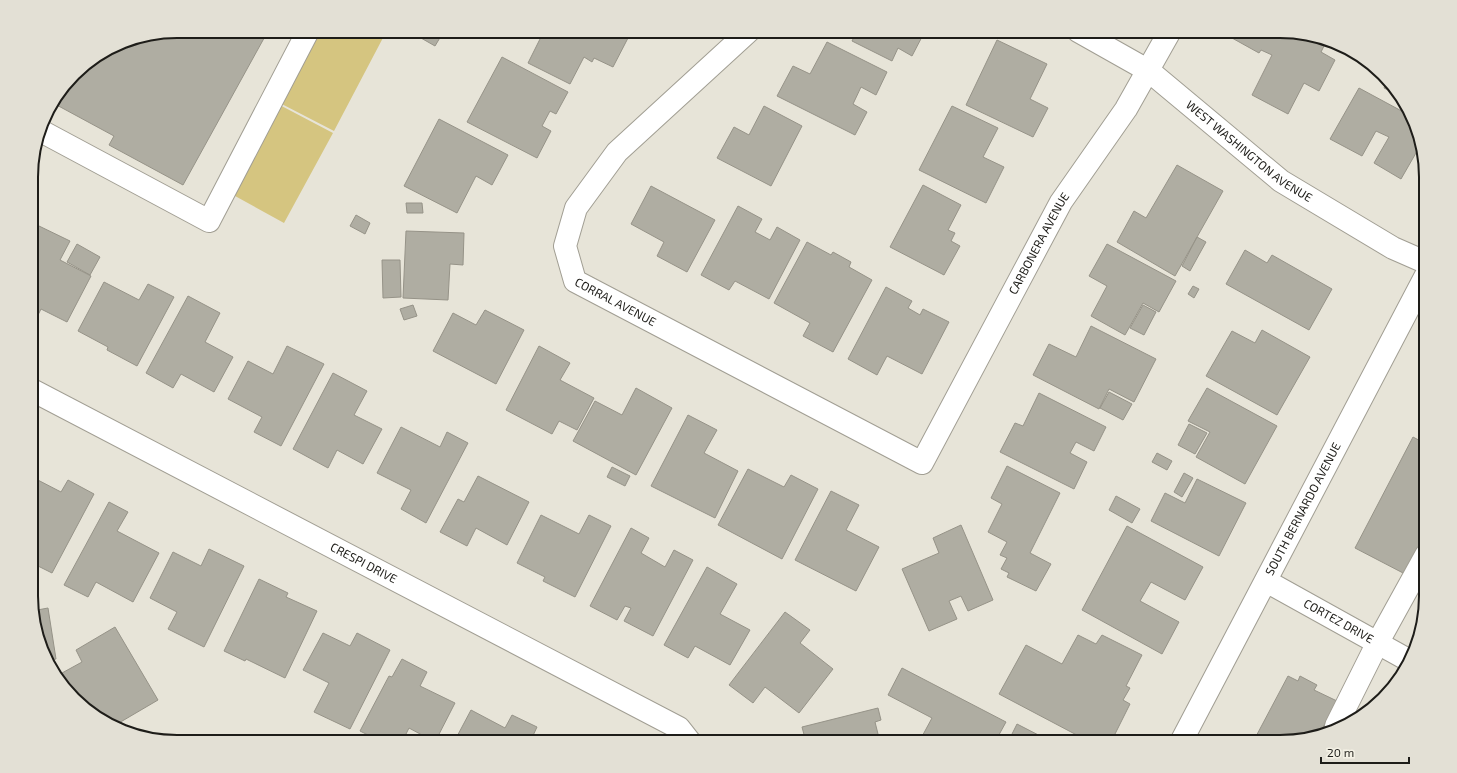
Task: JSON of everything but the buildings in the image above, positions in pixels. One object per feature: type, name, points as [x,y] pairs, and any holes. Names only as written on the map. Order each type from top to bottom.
[{"type":"street","points":[[45,133],[210,221],[304,38]]},
{"type":"street","name":"CORRAL AVENUE","points":[[741,38],[617,152],[576,208],[565,246],[574,281],[922,463]]},
{"type":"street","name":"WEST WASHINGTON AVENUE","points":[[1090,38],[1149,71],[1281,181],[1393,248],[1419,259]]},
{"type":"street","name":"CARBONERA AVENUE","points":[[922,463],[1061,202],[1126,109],[1149,71],[1166,38]]},
{"type":"street","name":"SOUTH BERNARDO AVENUE","points":[[1185,735],[1419,288]]},
{"type":"street","name":"CRESPI DRIVE","points":[[38,393],[679,728],[684,735]]},
{"type":"street","points":[[1338,722],[1378,642],[1419,568]]},
{"type":"street","name":"CORTEZ DRIVE","points":[[1266,581],[1405,658]]},
{"type":"shaded area","points":[[307,38],[383,38],[334,131],[274,100]]},
{"type":"shaded area","points":[[274,102],[333,133],[284,223],[226,191]]}]
